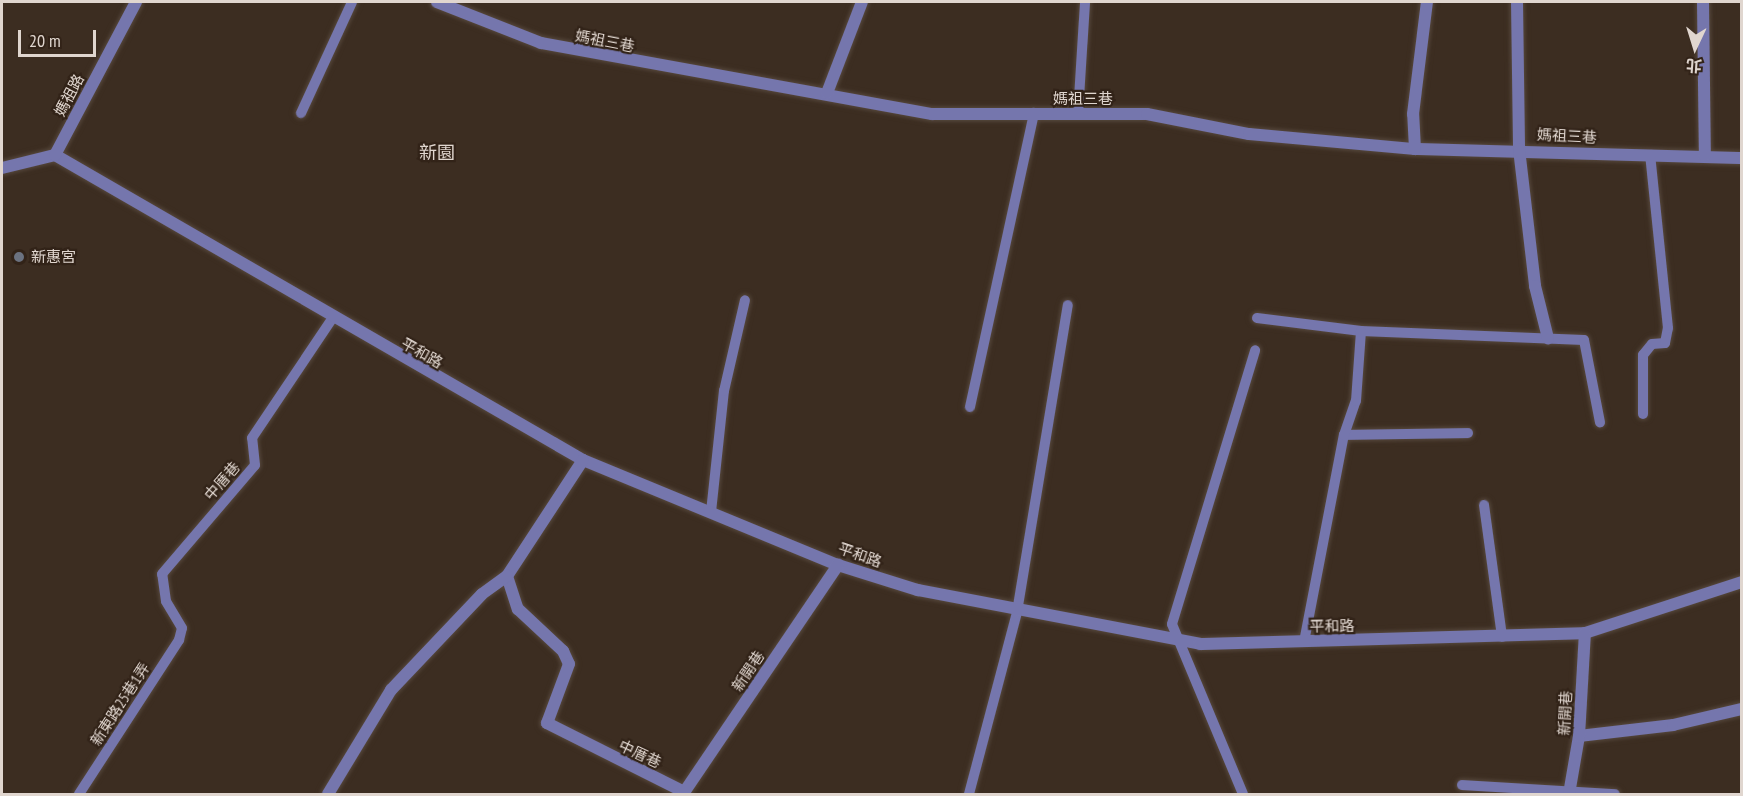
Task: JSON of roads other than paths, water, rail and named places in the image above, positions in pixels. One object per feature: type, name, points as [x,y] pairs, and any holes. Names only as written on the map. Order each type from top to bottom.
[{"type":"street","name":"媽祖路","points":[[55,155],[136,2]]},
{"type":"street","name":"媽祖三巷","points":[[436,2],[541,44],[827,93],[932,114],[1147,114],[1249,134],[1415,149],[1519,149],[1742,158]]},
{"type":"street","points":[[827,93],[862,2]]},
{"type":"street","points":[[1415,149],[1413,114],[1427,2]]},
{"type":"street","points":[[1517,2],[1519,149],[1535,286],[1548,338]]},
{"type":"street","points":[[1703,2],[1705,155]]},
{"type":"street","points":[[2,168],[55,155]]},
{"type":"street","name":"平和路","points":[[55,155],[332,319],[583,460],[838,565],[1017,612],[1182,644],[1502,637],[1585,633],[1742,582]]},
{"type":"street","points":[[328,795],[391,690],[482,594],[507,576],[583,460]]},
{"type":"street","name":"新開巷","points":[[684,793],[838,565]]},
{"type":"street","name":"中厝巷","points":[[507,576],[518,609],[563,651],[569,664],[547,723],[684,793]]},
{"type":"street","name":"新開巷","points":[[1571,792],[1580,736],[1585,633]]},
{"type":"street","points":[[1580,736],[1673,725],[1742,709]]},
{"type":"lane","points":[[301,113],[352,2]]},
{"type":"lane","points":[[1078,114],[1085,2]]},
{"type":"lane","points":[[970,407],[1034,113]]},
{"type":"lane","points":[[1643,414],[1643,354],[1652,344],[1665,343],[1668,328],[1650,155]]},
{"type":"lane","points":[[711,512],[724,391],[744,300]]},
{"type":"lane","points":[[969,795],[1017,612],[1068,305]]},
{"type":"lane","points":[[1257,318],[1361,331],[1584,340],[1600,422]]},
{"type":"lane","name":"中厝巷","points":[[182,628],[166,601],[162,574],[255,465],[252,438],[332,319]]},
{"type":"lane","points":[[1304,642],[1344,435],[1356,401],[1361,331]]},
{"type":"lane","points":[[1243,795],[1172,624],[1255,350]]},
{"type":"lane","points":[[1344,435],[1468,433]]},
{"type":"lane","points":[[1484,505],[1502,637]]},
{"type":"lane","name":"新東路25巷1弄","points":[[80,795],[182,628]]},
{"type":"lane","points":[[1462,785],[1615,795]]},
{"type":"place","name":"新惠宮","points":[[19,257]]},
{"type":"district","name":"新園","points":[[437,153]]}]
